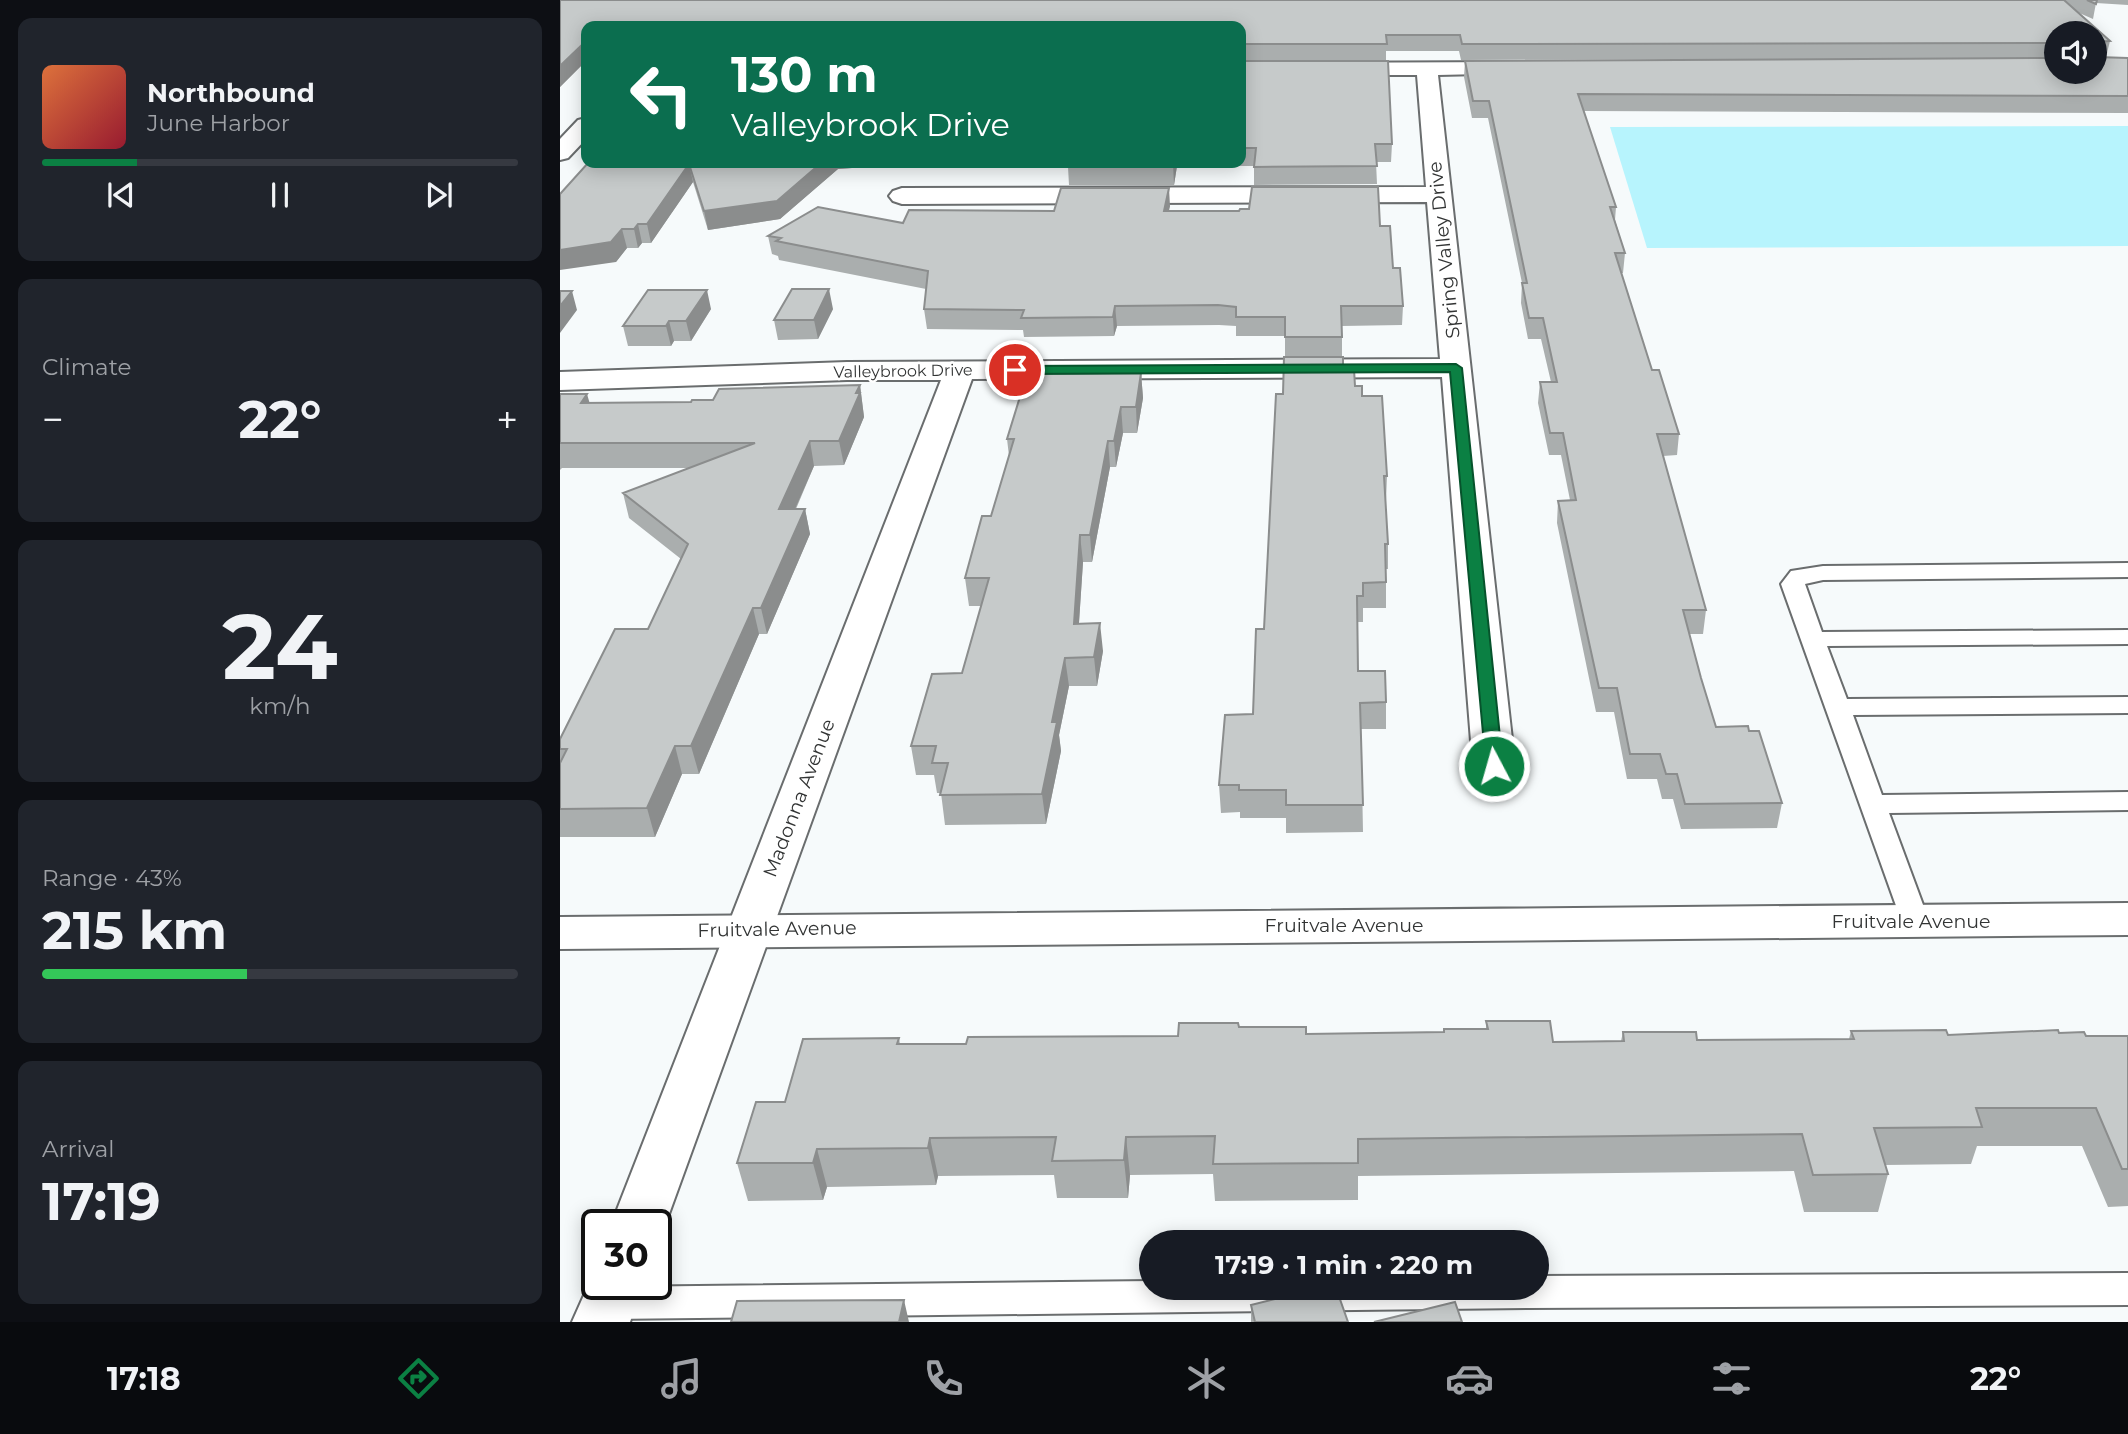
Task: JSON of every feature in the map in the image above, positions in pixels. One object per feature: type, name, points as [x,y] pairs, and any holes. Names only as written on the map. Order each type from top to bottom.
[{"type":"street","name":"Spring Valley Drive","points":[[1427,68],[1494,766]]},
{"type":"street","points":[[1246,69],[1539,68]]},
{"type":"street","points":[[560,153],[581,130]]},
{"type":"street","points":[[902,196],[1439,194]]},
{"type":"street","name":"Valleybrook Drive","points":[[560,381],[960,370],[1456,368]]},
{"type":"street","name":"Madonna Avenue","points":[[644,1209],[960,370]]},
{"type":"street","name":"Fruitvale Avenue","points":[[560,933],[750,929],[2128,919]]},
{"type":"lane","points":[[1914,920],[1793,584],[1799,576],[1824,573],[2128,570]]},
{"type":"lane","points":[[1812,639],[2128,637]]},
{"type":"lane","points":[[1837,707],[2128,705]]},
{"type":"lane","points":[[1872,804],[2128,801]]},
{"type":"lane","points":[[608,1303],[1529,1292],[2128,1289]]},
{"type":"shaded area","points":[[2128,126],[2128,246],[1647,248],[1610,127]]},
{"type":"building","points":[[560,0],[2064,0],[2088,21],[2044,21],[2044,43],[1462,44],[1460,35],[1386,35],[1387,44],[1246,44],[1246,21],[581,21],[581,46],[560,66]]},
{"type":"building","points":[[2107,57],[2128,58],[2128,96],[1578,94],[1616,207],[1610,207],[1625,253],[1615,253],[1652,370],[1659,370],[1679,434],[1657,434],[1706,610],[1683,610],[1701,678],[1716,727],[1748,726],[1749,731],[1759,731],[1782,803],[1685,804],[1677,774],[1666,774],[1660,754],[1630,754],[1617,688],[1599,688],[1558,501],[1576,500],[1563,433],[1550,433],[1540,382],[1557,382],[1543,318],[1529,318],[1522,283],[1527,283],[1489,101],[1473,101],[1465,61],[2044,58],[2044,84],[2107,84]]},
{"type":"building","points":[[1246,61],[1388,61],[1392,144],[1375,144],[1377,166],[1254,167],[1256,148],[1246,148]]},
{"type":"building","points":[[583,168],[686,168],[647,224],[638,224],[634,229],[622,229],[611,242],[560,250],[560,194]]},
{"type":"building","points":[[690,168],[815,168],[777,201],[704,211]]},
{"type":"building","points":[[1252,187],[1378,187],[1380,226],[1390,226],[1393,268],[1400,268],[1403,306],[1341,306],[1342,337],[1285,337],[1285,317],[1236,317],[1236,307],[1218,305],[1115,306],[1113,317],[1021,318],[1024,310],[924,309],[928,271],[776,241],[781,238],[768,236],[818,207],[903,223],[909,210],[1054,211],[1061,188],[1169,188],[1164,211],[1239,211],[1249,209]]},
{"type":"building","points":[[792,289],[829,289],[814,320],[774,320]]},
{"type":"building","points":[[648,290],[707,290],[686,321],[669,321],[666,326],[623,326]]},
{"type":"building","points":[[560,291],[572,291],[560,306]]},
{"type":"building","points":[[1284,357],[1343,357],[1343,369],[1354,369],[1355,386],[1362,386],[1362,396],[1382,396],[1387,476],[1384,476],[1388,544],[1385,544],[1386,582],[1363,583],[1363,596],[1357,596],[1358,671],[1385,671],[1386,702],[1360,703],[1363,805],[1286,805],[1286,790],[1239,790],[1239,785],[1219,785],[1225,715],[1253,714],[1256,629],[1264,629],[1276,394],[1283,394]]},
{"type":"building","points":[[1141,373],[1136,407],[1121,407],[1114,441],[1108,441],[1090,535],[1080,535],[1074,624],[1100,623],[1094,657],[1065,658],[1052,722],[1057,722],[1042,794],[940,795],[948,763],[932,763],[936,746],[911,746],[932,674],[962,673],[989,578],[965,578],[982,516],[991,516],[1014,439],[1007,439],[1027,374]]},
{"type":"building","points":[[860,385],[856,393],[860,393],[839,441],[810,441],[779,509],[805,509],[761,608],[753,608],[691,746],[675,746],[647,808],[560,809],[560,763],[567,749],[560,749],[560,739],[615,629],[648,629],[688,544],[623,493],[755,443],[560,443],[560,394],[587,394],[581,403],[691,402],[713,400],[719,389]]},
{"type":"building","points":[[1486,1021],[1550,1021],[1553,1042],[1624,1041],[1623,1032],[1696,1032],[1697,1040],[1854,1039],[1851,1031],[1946,1030],[1948,1035],[2058,1030],[2059,1033],[2084,1032],[2086,1036],[2128,1036],[2128,1169],[2122,1169],[2096,1108],[1976,1108],[1982,1127],[1874,1128],[1888,1174],[1813,1175],[1802,1134],[1358,1139],[1358,1163],[1213,1164],[1215,1136],[1126,1137],[1124,1160],[1052,1161],[1056,1137],[930,1138],[928,1148],[817,1149],[813,1163],[737,1163],[756,1102],[785,1102],[803,1039],[899,1038],[897,1044],[966,1044],[968,1037],[1178,1036],[1179,1023],[1238,1023],[1239,1027],[1306,1027],[1306,1034],[1444,1032],[1444,1029],[1488,1029]]},
{"type":"building","points":[[904,1300],[899,1322],[731,1322],[737,1301]]},
{"type":"building","points":[[1271,1300],[1340,1300],[1348,1322],[1255,1322],[1251,1305]]},
{"type":"building","points":[[1455,1302],[1462,1322],[1374,1322]]},
{"type":"route","points":[[1015,370],[1456,368],[1494,766]]}]
